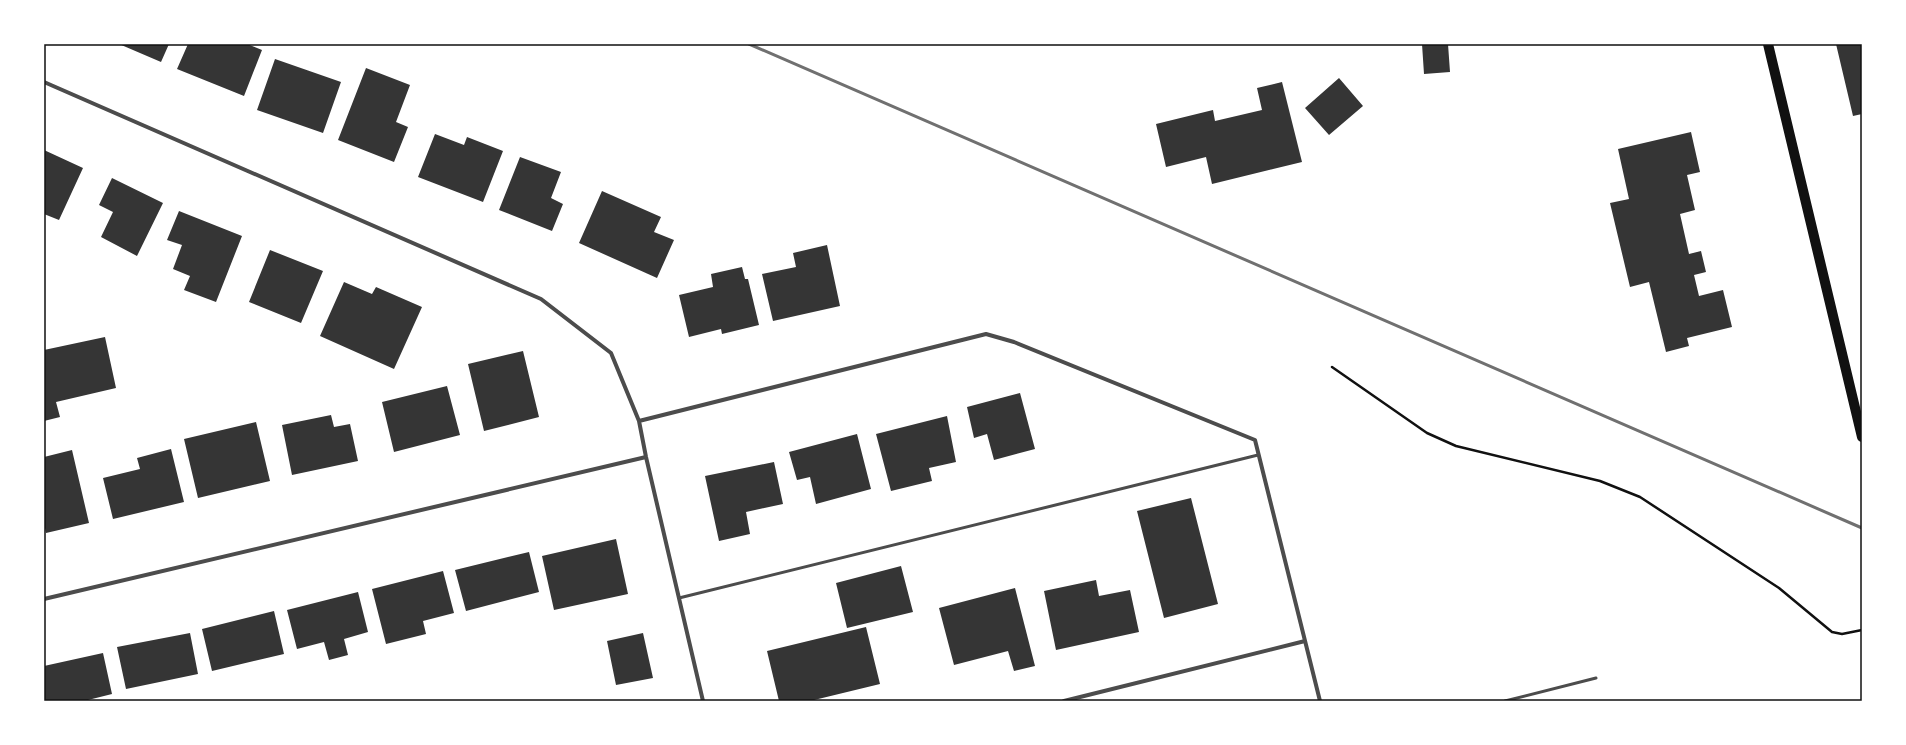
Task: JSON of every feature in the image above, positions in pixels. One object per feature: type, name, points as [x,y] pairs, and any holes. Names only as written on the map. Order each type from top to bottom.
[{"type":"main road","points":[[1768,44],[1861,430]]},
{"type":"street","points":[[44,82],[542,299],[611,353],[639,421],[703,701]]},
{"type":"street","points":[[639,421],[986,334],[1014,342],[1255,440],[1320,701]]},
{"type":"street","points":[[44,599],[646,457]]},
{"type":"street","points":[[1064,701],[1305,641]]},
{"type":"lane","points":[[679,598],[1258,455]]},
{"type":"lane","points":[[1505,701],[1596,678]]},
{"type":"path","points":[[1332,367],[1426,433],[1456,446],[1600,481],[1640,497],[1779,588],[1832,632],[1842,634],[1862,630]]},
{"type":"building","points":[[119,44],[169,44],[161,62]]},
{"type":"building","points":[[188,44],[247,44],[262,50],[244,96],[177,69]]},
{"type":"building","points":[[1422,44],[1448,44],[1450,72],[1424,74]]},
{"type":"building","points":[[1836,44],[1862,44],[1862,114],[1853,116]]},
{"type":"building","points":[[275,59],[341,82],[323,133],[257,110]]},
{"type":"building","points":[[366,68],[410,85],[396,122],[408,127],[394,162],[338,140]]},
{"type":"building","points":[[1339,78],[1363,106],[1329,135],[1305,108]]},
{"type":"building","points":[[1282,82],[1302,162],[1212,184],[1206,157],[1166,167],[1156,124],[1213,110],[1215,121],[1262,110],[1257,88]]},
{"type":"building","points":[[1691,132],[1700,172],[1687,175],[1695,210],[1680,214],[1689,254],[1701,251],[1706,272],[1694,275],[1699,296],[1723,290],[1732,327],[1687,338],[1689,346],[1666,352],[1649,282],[1630,287],[1610,203],[1629,199],[1618,149]]},
{"type":"building","points":[[435,134],[464,145],[467,137],[503,151],[483,202],[418,177]]},
{"type":"building","points":[[44,150],[83,168],[59,220],[44,214]]},
{"type":"building","points":[[520,157],[561,172],[551,198],[563,204],[552,231],[499,210]]},
{"type":"building","points":[[112,178],[163,203],[137,256],[101,237],[113,212],[99,205]]},
{"type":"building","points":[[602,191],[661,217],[654,232],[674,240],[657,278],[579,243]]},
{"type":"building","points":[[179,211],[242,236],[216,302],[184,290],[190,276],[173,269],[182,245],[167,240]]},
{"type":"building","points":[[827,245],[840,306],[773,321],[762,274],[796,267],[793,253]]},
{"type":"building","points":[[270,250],[323,271],[301,323],[249,302]]},
{"type":"building","points":[[742,267],[745,279],[748,279],[759,325],[722,334],[721,329],[689,337],[679,295],[713,287],[711,274]]},
{"type":"building","points":[[344,282],[372,294],[376,287],[422,307],[394,369],[320,336]]},
{"type":"building","points":[[105,337],[116,388],[56,402],[60,417],[44,421],[44,350]]},
{"type":"building","points":[[523,351],[539,417],[484,431],[468,364]]},
{"type":"building","points":[[447,386],[460,435],[394,452],[382,402]]},
{"type":"building","points":[[1020,393],[1035,449],[994,460],[987,434],[974,438],[967,407]]},
{"type":"building","points":[[331,415],[334,427],[350,424],[358,461],[292,475],[282,425]]},
{"type":"building","points":[[947,416],[956,462],[929,468],[932,481],[891,491],[876,434]]},
{"type":"building","points":[[256,422],[270,481],[198,498],[184,439]]},
{"type":"building","points":[[857,434],[871,489],[816,504],[810,477],[797,480],[789,452]]},
{"type":"building","points":[[171,449],[184,502],[113,519],[103,478],[140,469],[137,458]]},
{"type":"building","points":[[72,450],[89,523],[46,533],[44,523],[44,457]]},
{"type":"building","points":[[774,462],[783,504],[746,512],[750,534],[719,541],[705,476]]},
{"type":"building","points":[[1191,498],[1218,604],[1164,618],[1137,511]]},
{"type":"building","points":[[616,539],[628,594],[554,610],[542,556]]},
{"type":"building","points":[[529,552],[539,592],[466,611],[455,570]]},
{"type":"building","points":[[901,566],[913,612],[847,628],[836,583]]},
{"type":"building","points":[[443,571],[454,613],[423,621],[426,634],[386,644],[372,589]]},
{"type":"building","points":[[1096,580],[1099,596],[1130,590],[1139,632],[1056,650],[1044,591]]},
{"type":"building","points":[[1015,588],[1035,666],[1014,671],[1008,651],[954,665],[939,608]]},
{"type":"building","points":[[358,592],[368,632],[344,639],[348,655],[329,660],[324,642],[297,649],[287,610]]},
{"type":"building","points":[[274,611],[284,654],[212,671],[202,629]]},
{"type":"building","points":[[866,627],[880,684],[810,701],[779,701],[767,651]]},
{"type":"building","points":[[190,633],[198,674],[126,689],[117,647]]},
{"type":"building","points":[[643,633],[653,678],[616,685],[607,641]]},
{"type":"building","points":[[103,653],[112,694],[84,701],[44,701],[44,666]]},
{"type":"railway","points":[[749,44],[1862,528]]}]
